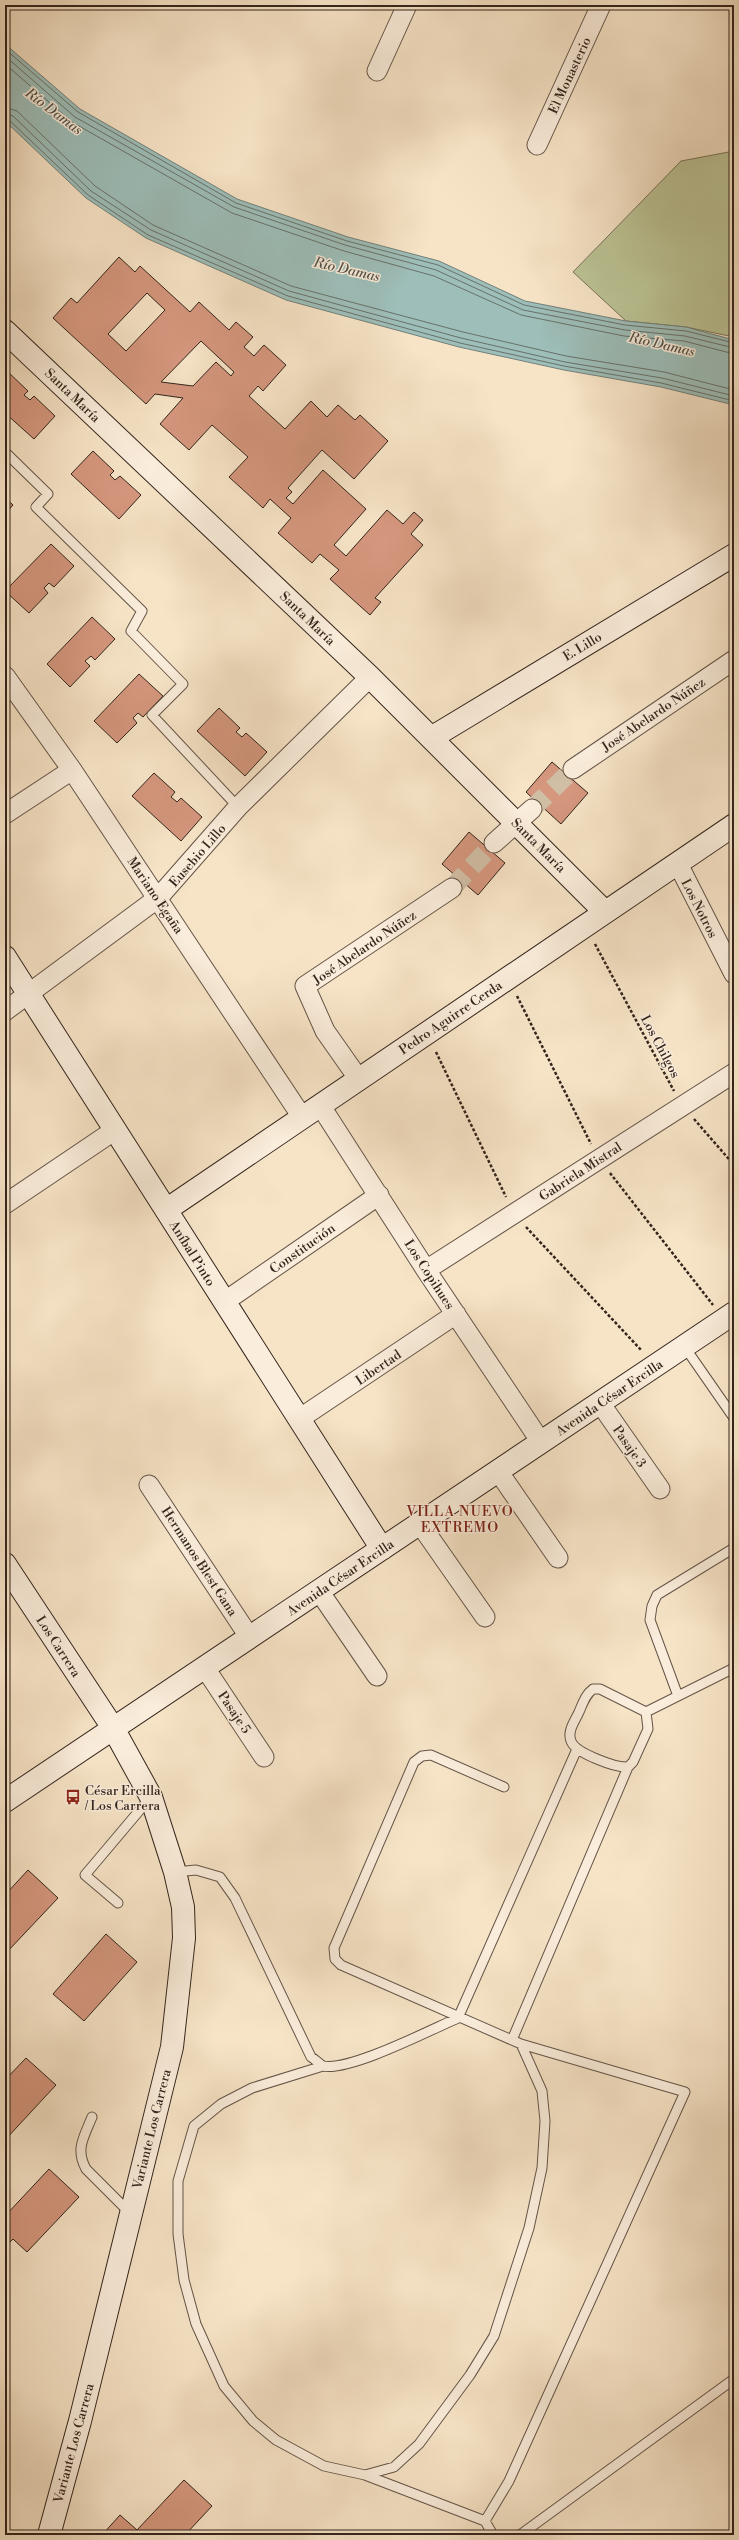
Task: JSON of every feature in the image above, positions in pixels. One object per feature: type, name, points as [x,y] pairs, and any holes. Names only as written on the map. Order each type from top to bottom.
[{"type":"street","points":[[377,72],[407,5]]},
{"type":"street","name":"El Monasterio","points":[[537,145],[601,5]]},
{"type":"street","name":"Santa María","points":[[5,331],[370,677],[431,738],[525,816],[605,912]]},
{"type":"street","name":"E. Lillo","points":[[431,738],[734,556]]},
{"type":"street","name":"José Abelardo Núñez","points":[[573,768],[734,660]]},
{"type":"street","name":"Mariano Egaña","points":[[5,676],[72,770],[302,1117]]},
{"type":"street","name":"Eusebio Lillo","points":[[5,1011],[29,995],[158,898],[238,807],[370,677]]},
{"type":"street","points":[[5,814],[72,770]]},
{"type":"street","points":[[494,843],[525,816]]},
{"type":"street","name":"Pedro Aguirre Cerda","points":[[166,1210],[358,1078],[734,825]]},
{"type":"street","name":"Los Notros","points":[[678,864],[734,974]]},
{"type":"street","name":"José Abelardo Núñez","points":[[358,1078],[325,1031],[305,986],[452,888]]},
{"type":"street","name":"Aníbal Pinto","points":[[5,957],[382,1549]]},
{"type":"street","name":"Gabriela Mistral","points":[[426,1270],[734,1073]]},
{"type":"street","name":"Los Copihues","points":[[320,1105],[426,1270],[541,1442]]},
{"type":"street","points":[[5,1204],[115,1130]]},
{"type":"street","name":"Constitución","points":[[224,1302],[379,1195]]},
{"type":"street","name":"Libertad","points":[[299,1419],[456,1314]]},
{"type":"street","name":"Avenida César Ercilla","points":[[5,1801],[734,1314]]},
{"type":"street","name":"Pasaje 3","points":[[600,1403],[660,1489]]},
{"type":"street","points":[[498,1471],[558,1558]]},
{"type":"street","name":"Hermanos Blest Gana","points":[[149,1485],[250,1638]]},
{"type":"street","points":[[420,1524],[485,1617]]},
{"type":"street","name":"Los Carrera","points":[[5,1564],[113,1728]]},
{"type":"street","points":[[319,1592],[378,1676]]},
{"type":"street","name":"Pasaje 5","points":[[205,1668],[264,1756]]},
{"type":"street","name":"Variante Los Carrera","points":[[49,2535],[80,2421],[130,2212],[172,2047],[184,1938],[183,1907],[176,1872],[151,1797],[113,1728]]},
{"type":"lane","points":[[5,452],[48,494],[36,508],[142,611],[131,631],[183,684],[152,715],[238,807]]},
{"type":"lane","points":[[684,1346],[734,1418]]},
{"type":"lane","points":[[678,1696],[650,1620],[652,1606],[657,1595],[734,1548]]},
{"type":"lane","points":[[646,1712],[734,1668]]},
{"type":"lane","points":[[628,1767],[620,1768],[577,1749],[571,1741],[570,1732],[587,1693],[593,1689],[600,1689],[646,1712]]},
{"type":"lane","points":[[512,2040],[628,1767],[633,1762],[648,1729],[646,1712]]},
{"type":"lane","points":[[493,2535],[485,2521],[365,2475],[324,2466],[276,2440],[253,2421],[224,2386],[196,2324],[184,2280],[178,2234],[178,2181],[194,2126],[221,2104],[252,2088],[323,2066],[345,2065],[458,2018],[577,1749]]},
{"type":"lane","points":[[485,2521],[509,2481],[685,2092],[521,2044],[458,2018],[341,1965],[335,1959],[334,1948],[414,1762],[422,1756],[431,1755],[504,1787]]},
{"type":"lane","points":[[118,1904],[85,1875],[151,1797]]},
{"type":"lane","points":[[176,1872],[196,1870],[220,1876],[235,1898],[311,2057],[323,2066]]},
{"type":"lane","points":[[365,2475],[394,2467],[419,2444],[470,2375],[494,2336],[530,2228],[542,2168],[545,2121],[542,2091],[521,2044]]},
{"type":"lane","points":[[92,2117],[80,2150],[82,2161],[86,2170],[130,2212]]},
{"type":"lane","points":[[520,2535],[734,2379]]},
{"type":"path","name":"Los Chilgos","points":[[585,926],[682,1105],[734,1165]]},
{"type":"green space","points":[[734,151],[734,337],[686,327],[626,321],[573,272],[681,161]]},
{"type":"water","name":"Río Damas","points":[[5,44],[80,109],[237,199],[348,237],[439,261],[525,301],[626,321],[686,327],[734,340],[734,405],[661,387],[564,370],[459,347],[286,300],[146,238],[86,198],[5,121]]},
{"type":"building","points":[[119,257],[135,272],[140,266],[190,312],[199,302],[229,330],[236,322],[253,337],[244,347],[254,356],[264,345],[286,365],[263,391],[258,386],[249,396],[285,429],[311,401],[327,417],[338,405],[355,420],[360,415],[388,441],[354,479],[322,450],[288,488],[292,492],[286,498],[293,504],[323,470],[366,509],[334,545],[346,556],[387,510],[403,524],[414,512],[423,520],[411,534],[423,545],[375,598],[381,602],[370,615],[330,579],[339,570],[320,554],[312,563],[278,533],[291,518],[270,499],[263,508],[229,477],[248,457],[212,425],[189,450],[160,424],[183,398],[155,394],[146,404],[53,318],[71,298],[77,303]],"holes":[[[147,293],[165,310],[126,351],[108,334]],[[201,341],[234,372],[231,376],[216,362],[193,386],[161,382]]]},
{"type":"building","points":[[7,371],[28,391],[24,395],[30,400],[34,396],[55,416],[34,439],[5,413],[5,373]]},
{"type":"building","points":[[93,451],[114,471],[110,475],[115,480],[120,476],[141,495],[119,519],[71,474]]},
{"type":"building","points":[[5,498],[13,505],[5,514]]},
{"type":"building","points":[[51,544],[74,566],[54,587],[49,583],[44,588],[48,593],[29,613],[5,591]]},
{"type":"building","points":[[92,617],[115,639],[95,660],[91,656],[85,661],[90,666],[70,687],[47,664]]},
{"type":"building","points":[[139,674],[163,696],[143,717],[138,713],[133,718],[137,723],[117,743],[94,721]]},
{"type":"building","points":[[219,708],[240,728],[236,732],[242,737],[246,733],[267,752],[245,776],[197,731]]},
{"type":"building","points":[[552,762],[588,793],[561,824],[526,792]]},
{"type":"building","points":[[154,773],[175,792],[171,797],[177,802],[181,798],[202,817],[181,841],[132,796]]},
{"type":"building","points":[[469,832],[505,863],[478,895],[442,864]]},
{"type":"building","points":[[28,1870],[58,1898],[7,1952],[5,1895]]},
{"type":"building","points":[[106,1934],[137,1962],[84,2021],[53,1994]]},
{"type":"building","points":[[26,2058],[56,2085],[5,2140],[5,2080]]},
{"type":"building","points":[[49,2169],[79,2197],[27,2252],[13,2239],[5,2247],[5,2216]]},
{"type":"building","points":[[184,2480],[212,2506],[185,2535],[102,2535],[120,2515],[137,2530]]},
{"type":"tunnel","points":[[532,809],[573,769]]},
{"type":"tunnel","points":[[452,888],[494,843]]},
{"type":"place","name":"César Ercilla / Los Carrera","points":[[73,1797]]},
{"type":"district","name":"VILLA NUEVO EXTREMO","points":[[460,1520]]}]
